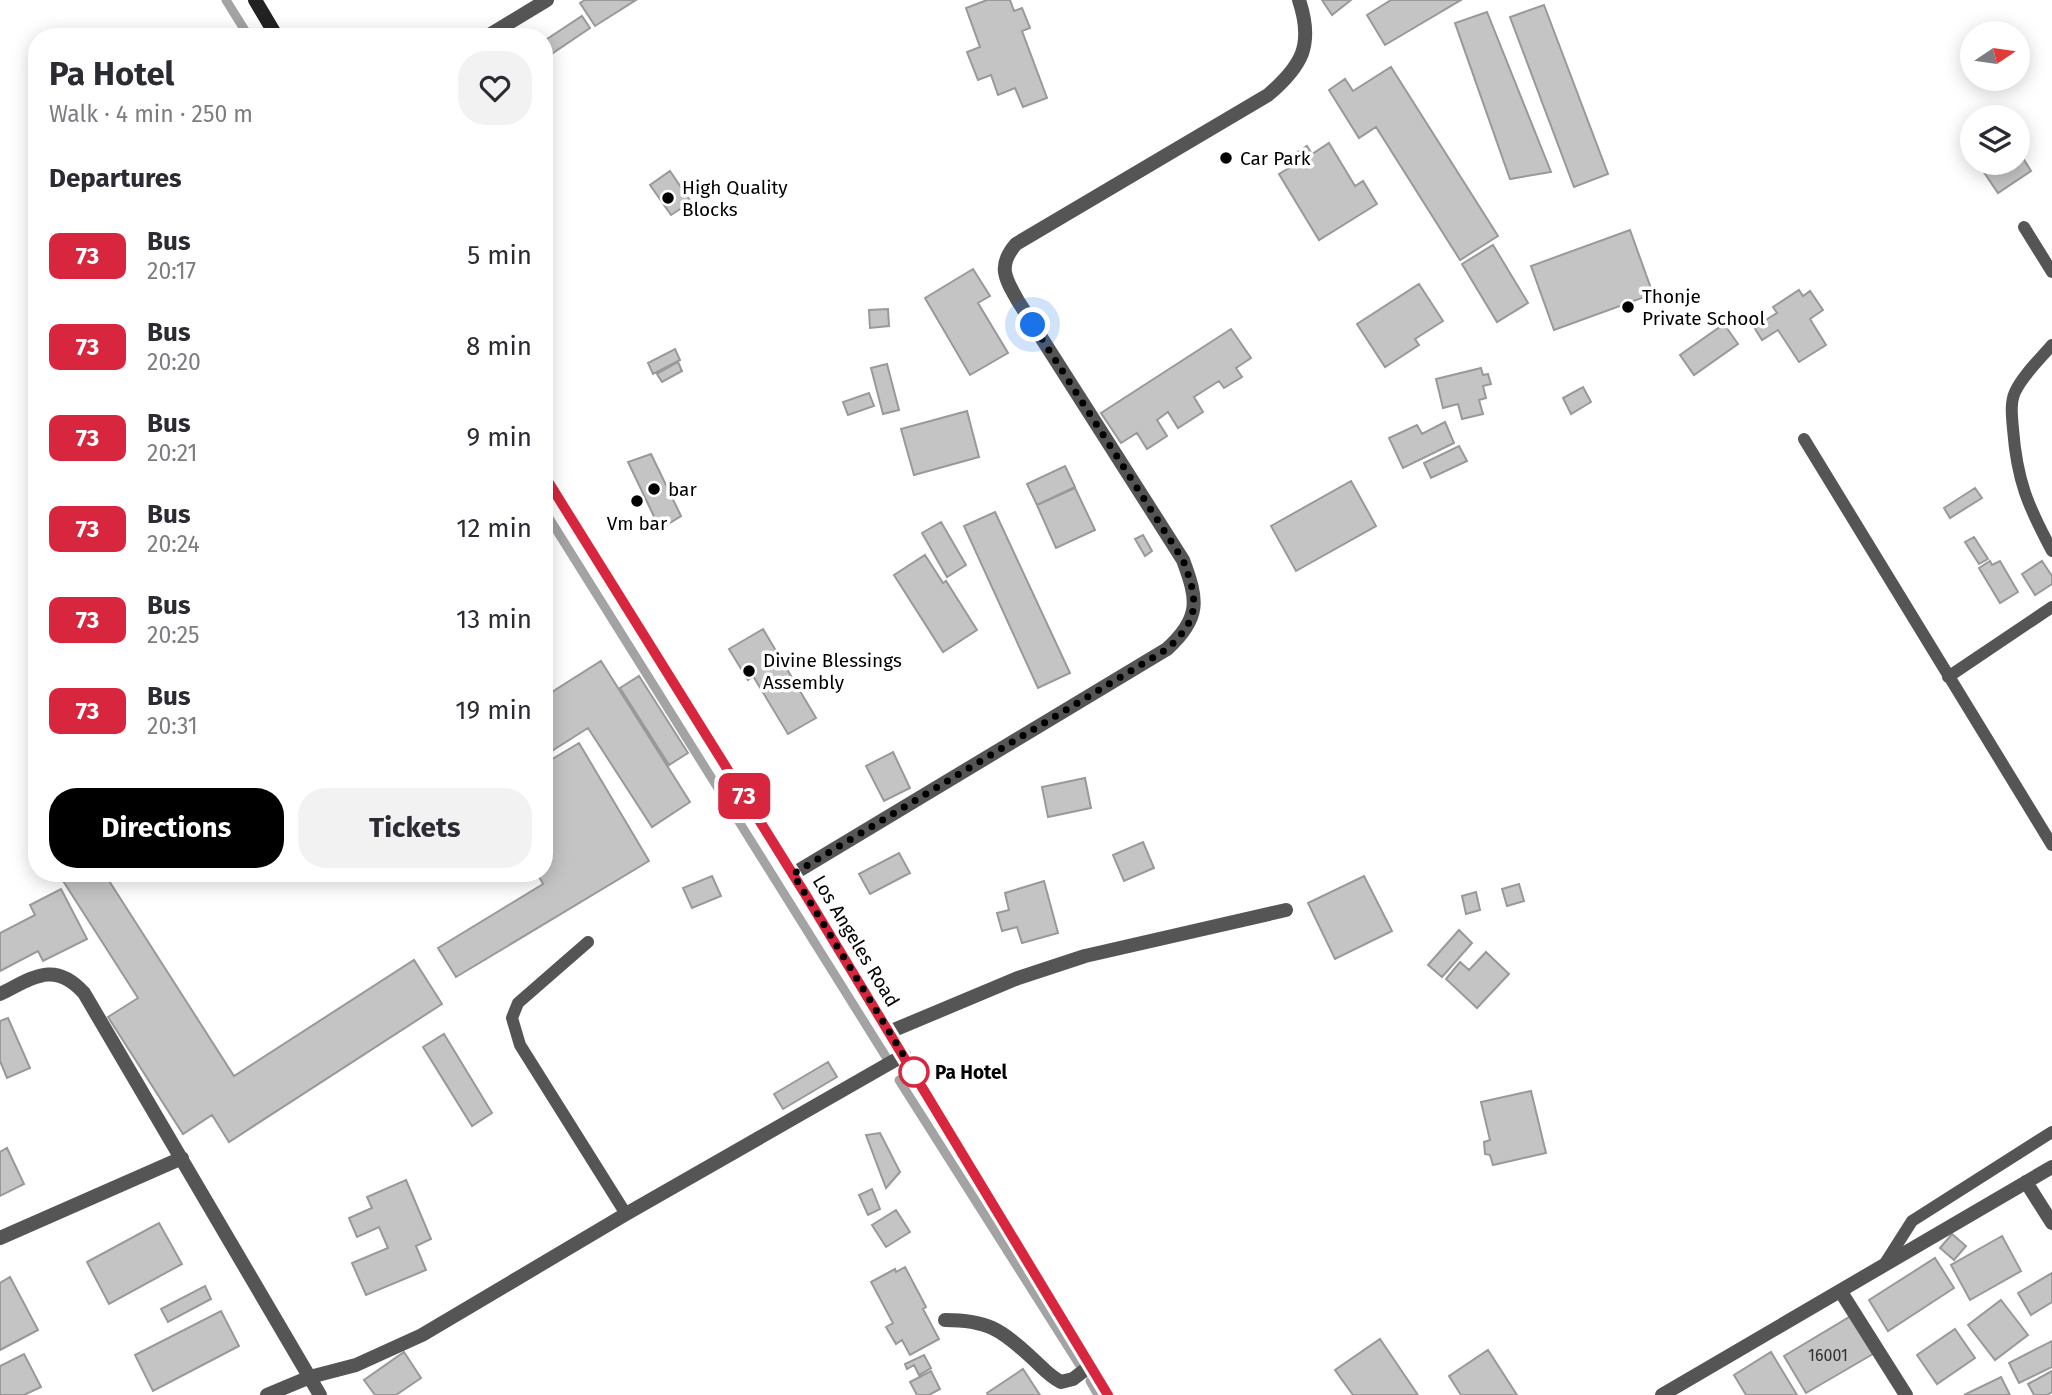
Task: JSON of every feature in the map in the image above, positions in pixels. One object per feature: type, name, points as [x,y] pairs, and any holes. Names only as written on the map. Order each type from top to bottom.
[{"type":"main road","points":[[255,0],[272,28]]},
{"type":"main road","name":"Los Angeles Road","points":[[553,489],[904,1055],[1108,1395]]},
{"type":"street","points":[[501,28],[547,0]]},
{"type":"street","points":[[793,874],[1167,649],[1183,635],[1193,615],[1194,590],[1183,560],[1018,301],[1003,269],[1006,255],[1016,244],[1268,95],[1289,78],[1304,50],[1305,18],[1299,0]]},
{"type":"street","points":[[889,1032],[1018,978],[1085,956],[1286,910]]},
{"type":"street","points":[[0,993],[49,974],[61,975],[74,982],[84,993],[320,1395]]},
{"type":"street","points":[[267,1395],[310,1377],[356,1365],[422,1335],[626,1214],[904,1055]]},
{"type":"street","points":[[0,1238],[182,1158]]},
{"type":"street","points":[[1662,1395],[2052,1167]]},
{"type":"street","points":[[2026,1182],[2052,1223]]},
{"type":"street","points":[[1841,1292],[1906,1395]]},
{"type":"street","points":[[945,1320],[971,1320],[999,1331],[1052,1378],[1061,1382],[1073,1379],[1090,1366]]},
{"type":"lane","points":[[2024,227],[2052,272]]},
{"type":"lane","points":[[2052,345],[2015,392],[2011,408],[2015,459],[2020,482],[2052,551]]},
{"type":"lane","points":[[1804,439],[2052,845]]},
{"type":"lane","points":[[1948,677],[2052,607]]},
{"type":"lane","points":[[588,942],[518,1003],[512,1018],[520,1045],[626,1214]]},
{"type":"lane","points":[[1882,1268],[1912,1221],[2052,1132]]},
{"type":"building","points":[[585,0],[636,0],[595,26],[580,3]]},
{"type":"building","points":[[987,0],[1010,0],[1014,11],[1022,8],[1030,28],[1022,31],[1047,98],[1023,107],[1015,88],[998,95],[991,75],[978,80],[967,52],[980,47],[966,8]]},
{"type":"building","points":[[1322,0],[1351,0],[1332,15]]},
{"type":"building","points":[[1391,0],[1461,0],[1385,45],[1367,15]]},
{"type":"building","points":[[1544,5],[1608,174],[1574,187],[1510,17]]},
{"type":"building","points":[[1487,12],[1551,172],[1510,179],[1455,23]]},
{"type":"building","points":[[582,16],[590,28],[553,53],[553,35]]},
{"type":"building","points":[[1391,67],[1498,236],[1460,260],[1376,127],[1359,138],[1329,90],[1345,79],[1353,91]]},
{"type":"building","points":[[1329,143],[1355,186],[1363,181],[1377,204],[1319,240],[1279,174],[1289,168],[1284,161],[1307,146],[1312,154]]},
{"type":"building","points":[[670,171],[691,202],[671,215],[650,185]]},
{"type":"building","points":[[1986,175],[2025,175],[1998,193]]},
{"type":"building","points":[[1630,230],[1653,294],[1554,330],[1531,266]]},
{"type":"building","points":[[1493,245],[1528,303],[1497,322],[1462,264]]},
{"type":"building","points":[[973,269],[990,296],[978,303],[1008,353],[970,375],[925,298]]},
{"type":"building","points":[[1419,284],[1443,321],[1415,339],[1419,345],[1385,367],[1357,324]]},
{"type":"building","points":[[1799,290],[1803,296],[1810,291],[1823,310],[1810,319],[1826,345],[1799,362],[1778,330],[1762,340],[1754,327],[1777,313],[1773,307]]},
{"type":"building","points":[[888,309],[889,326],[870,328],[869,310]]},
{"type":"building","points":[[1724,324],[1738,344],[1694,375],[1680,355]]},
{"type":"building","points":[[1231,329],[1251,358],[1236,368],[1242,377],[1224,388],[1219,381],[1194,397],[1203,412],[1178,428],[1168,412],[1157,420],[1167,436],[1147,449],[1137,433],[1121,443],[1101,413]]},
{"type":"building","points":[[675,349],[680,360],[653,374],[648,363]]},
{"type":"building","points":[[678,362],[682,371],[662,382],[657,374]]},
{"type":"building","points":[[887,364],[899,410],[883,414],[871,368]]},
{"type":"building","points":[[1481,368],[1483,375],[1488,374],[1491,384],[1483,386],[1486,398],[1479,400],[1483,414],[1462,419],[1458,404],[1443,408],[1436,379]]},
{"type":"building","points":[[1583,387],[1591,402],[1571,414],[1563,398]]},
{"type":"building","points":[[869,393],[874,406],[848,415],[843,402]]},
{"type":"building","points":[[967,411],[979,457],[914,475],[901,429]]},
{"type":"building","points":[[1445,422],[1454,443],[1403,468],[1389,438],[1417,425],[1422,434]]},
{"type":"building","points":[[1459,446],[1467,461],[1431,478],[1424,463]]},
{"type":"building","name":"bar","points":[[651,454],[681,516],[660,529],[628,462]]},
{"type":"building","points":[[1065,466],[1075,487],[1037,505],[1027,484]]},
{"type":"building","points":[[1351,481],[1376,526],[1296,571],[1271,526]]},
{"type":"building","points":[[1075,488],[1095,530],[1056,548],[1037,505]]},
{"type":"building","points":[[1975,488],[1982,498],[1950,518],[1944,508]]},
{"type":"building","points":[[995,512],[1070,673],[1038,688],[964,526]]},
{"type":"building","points":[[941,522],[966,565],[947,577],[922,533]]},
{"type":"building","points":[[1143,535],[1152,551],[1145,556],[1135,539]]},
{"type":"building","points":[[1974,537],[1988,559],[1979,564],[1965,542]]},
{"type":"building","points":[[925,555],[943,583],[946,581],[977,630],[943,652],[894,575]]},
{"type":"building","points":[[1990,561],[1992,565],[2000,561],[2018,592],[2000,603],[1979,568]]},
{"type":"building","points":[[2042,561],[2052,576],[2052,584],[2035,595],[2022,574]]},
{"type":"building","points":[[763,629],[816,718],[788,734],[753,676],[748,680],[729,649]]},
{"type":"building","points":[[601,661],[690,802],[652,827],[588,728],[553,750],[553,691]]},
{"type":"building","points":[[639,676],[688,753],[669,765],[620,688]]},
{"type":"building","points":[[579,743],[649,861],[456,977],[438,948],[543,884],[542,882],[553,882],[553,759]]},
{"type":"building","points":[[893,752],[910,788],[884,801],[866,766]]},
{"type":"building","points":[[1085,778],[1091,808],[1048,817],[1042,787]]},
{"type":"building","points":[[1143,842],[1154,868],[1124,881],[1113,855]]},
{"type":"building","points":[[899,853],[910,873],[870,894],[859,874]]},
{"type":"building","points":[[712,876],[721,896],[692,908],[683,888]]},
{"type":"building","points":[[1364,876],[1392,931],[1335,959],[1308,903]]},
{"type":"building","points":[[1044,881],[1058,933],[1022,943],[1017,927],[1002,931],[997,913],[1009,910],[1005,893]]},
{"type":"building","points":[[64,882],[110,882],[234,1076],[414,960],[442,1004],[229,1142],[212,1115],[183,1134],[108,1017],[138,998]]},
{"type":"building","points":[[1519,884],[1524,901],[1507,906],[1502,889]]},
{"type":"building","points":[[61,889],[87,939],[43,961],[38,951],[0,971],[0,933],[35,915],[30,905]]},
{"type":"building","points":[[1476,892],[1480,910],[1466,914],[1462,896]]},
{"type":"building","points":[[1459,930],[1472,943],[1442,977],[1428,965]]},
{"type":"building","points":[[1486,952],[1509,974],[1477,1008],[1446,979],[1460,962],[1469,970]]},
{"type":"building","points":[[8,1018],[30,1068],[7,1078],[0,1061],[0,1021]]},
{"type":"building","points":[[444,1034],[492,1113],[472,1126],[423,1047]]},
{"type":"building","points":[[828,1062],[837,1077],[783,1109],[774,1094]]},
{"type":"building","points":[[1531,1091],[1546,1153],[1493,1165],[1490,1155],[1485,1154],[1484,1142],[1490,1140],[1481,1102]]},
{"type":"building","points":[[880,1133],[900,1172],[886,1188],[866,1135]]},
{"type":"building","points":[[7,1148],[24,1184],[0,1196],[0,1152]]},
{"type":"building","points":[[406,1180],[431,1239],[416,1246],[426,1270],[366,1295],[352,1263],[388,1248],[379,1227],[357,1237],[349,1218],[372,1208],[367,1197]]},
{"type":"building","points":[[872,1189],[880,1209],[868,1215],[859,1195]]},
{"type":"building","points":[[896,1210],[910,1232],[886,1247],[872,1225]]},
{"type":"building","points":[[159,1223],[182,1264],[109,1304],[87,1262]]},
{"type":"building","points":[[1952,1234],[1966,1246],[1954,1260],[1940,1248]]},
{"type":"building","points":[[2002,1236],[2021,1271],[1970,1300],[1951,1265]]},
{"type":"building","points":[[1935,1258],[1954,1288],[1888,1331],[1869,1300]]},
{"type":"building","points":[[905,1267],[939,1339],[910,1355],[902,1340],[896,1344],[886,1327],[893,1323],[871,1282],[895,1269],[896,1272]]},
{"type":"building","points":[[2052,1273],[2052,1302],[2031,1315],[2018,1293]]},
{"type":"building","points":[[10,1277],[38,1330],[0,1350],[0,1283]]},
{"type":"building","points":[[205,1286],[211,1299],[168,1322],[161,1309]]},
{"type":"building","points":[[2001,1300],[2028,1335],[1995,1360],[1968,1325]]},
{"type":"building","points":[[221,1311],[239,1346],[153,1391],[135,1355]]},
{"type":"building","points":[[1851,1316],[1873,1354],[1806,1393],[1784,1356]]},
{"type":"building","points":[[1955,1329],[1975,1358],[1937,1384],[1917,1355]]},
{"type":"building","points":[[1380,1339],[1418,1395],[1353,1395],[1335,1370]]},
{"type":"building","points":[[2052,1341],[2052,1367],[2019,1383],[2009,1363]]},
{"type":"building","points":[[1488,1350],[1517,1395],[1461,1395],[1449,1376]]},
{"type":"building","points":[[404,1352],[421,1378],[396,1395],[375,1395],[364,1380]]},
{"type":"building","points":[[1771,1352],[1797,1395],[1746,1395],[1734,1375]]},
{"type":"building","points":[[24,1354],[41,1387],[24,1395],[0,1395],[0,1366]]},
{"type":"building","points":[[924,1355],[931,1368],[919,1375],[914,1365],[907,1369],[905,1364]]},
{"type":"building","points":[[1023,1369],[1040,1395],[988,1395],[987,1393]]},
{"type":"building","points":[[931,1371],[940,1389],[929,1395],[917,1395],[910,1382]]},
{"type":"building","points":[[2052,1371],[2052,1392],[2047,1395],[2034,1395],[2028,1384]]},
{"type":"building","points":[[2001,1377],[2010,1395],[1964,1395]]},
{"type":"waterway","points":[[226,0],[243,28]]},
{"type":"waterway","points":[[553,524],[888,1060]]},
{"type":"waterway","points":[[899,1080],[1079,1364]]},
{"type":"waterway","points":[[1090,1381],[1098,1395]]},
{"type":"bus line","name":"73","points":[[553,489],[904,1055],[1108,1395]]},
{"type":"place","name":"Car Park","points":[[1226,158]]},
{"type":"place","name":"High Quality Blocks","points":[[668,198]]},
{"type":"place","name":"Thonje Private School","points":[[1628,307]]},
{"type":"place","name":"bar","points":[[654,489]]},
{"type":"place","name":"Vm bar","points":[[637,501]]},
{"type":"place","name":"Divine Blessings Assembly","points":[[749,671]]},
{"type":"place","name":"Pa Hotel","points":[[914,1072]]},
{"type":"route","points":[[914,1072],[918,1079],[793,874],[1167,649],[1183,635],[1193,615],[1194,590],[1183,560],[1033,325]]}]
